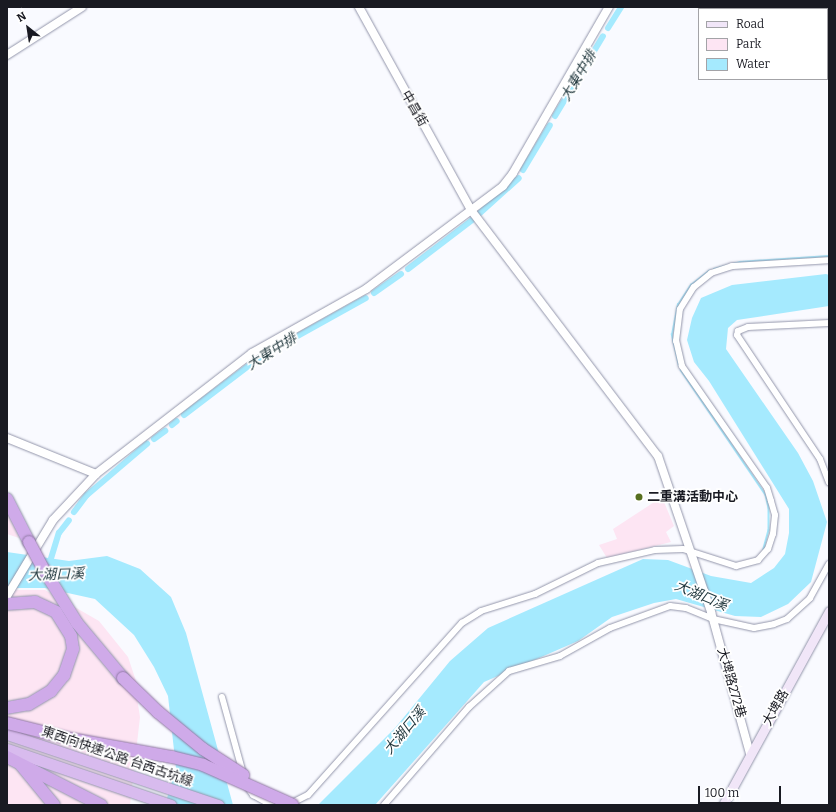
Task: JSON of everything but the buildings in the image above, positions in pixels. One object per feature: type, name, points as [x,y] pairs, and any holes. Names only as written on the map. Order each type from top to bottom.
[{"type":"highway","points":[[7,499],[55,589],[77,623],[123,678],[158,712],[203,749],[294,805]]},
{"type":"highway","points":[[7,708],[29,704],[50,691],[64,675],[73,649],[71,636],[56,612],[35,602],[9,601]]},
{"type":"highway","points":[[7,723],[31,731],[191,762],[294,805]]},
{"type":"highway","name":"東西向快速公路 台西古坑線","points":[[7,734],[218,805]]},
{"type":"highway","points":[[9,755],[43,789],[54,805]]},
{"type":"highway","points":[[9,755],[101,805]]},
{"type":"highway","points":[[9,755],[171,805]]},
{"type":"main road","name":"大埤路","points":[[723,805],[829,611]]},
{"type":"street","points":[[7,55],[82,7]]},
{"type":"street","name":"中昌街","points":[[359,7],[471,210],[658,456],[691,555]]},
{"type":"street","points":[[9,601],[37,545],[53,520],[96,474],[252,353],[366,288],[503,186],[513,173],[609,7]]},
{"type":"street","points":[[288,805],[308,795],[462,623],[481,611],[535,594],[598,563],[655,550],[683,549],[691,555],[736,566],[750,564],[758,560],[768,549],[773,534],[775,515],[767,488],[682,366],[676,341],[680,309],[694,287],[711,273],[732,266],[829,260]]},
{"type":"street","points":[[829,323],[748,327],[738,331],[737,335],[820,458],[829,482]]},
{"type":"street","points":[[7,438],[96,474]]},
{"type":"street","name":"大埤路272巷","points":[[691,555],[712,616],[750,754]]},
{"type":"street","points":[[384,805],[469,707],[509,671],[560,656],[610,628],[670,606],[686,608],[754,628],[765,627],[787,619],[810,598],[829,564]]},
{"type":"street","points":[[222,697],[246,786],[253,795],[271,805]]},
{"type":"green space","points":[[662,497],[674,526],[666,532],[671,542],[607,558],[599,545],[617,539],[613,529]]},
{"type":"green space","points":[[7,509],[19,538],[7,534]]},
{"type":"green space","points":[[7,590],[45,590],[99,621],[128,657],[138,687],[137,698],[140,717],[130,805],[7,805]]},
{"type":"water","name":"大湖口溪","points":[[826,274],[829,275],[829,306],[737,320],[728,328],[726,349],[798,453],[813,481],[827,522],[811,582],[788,604],[761,617],[735,616],[676,599],[654,603],[612,617],[578,641],[484,682],[375,805],[318,805],[395,728],[450,661],[488,628],[643,559],[668,560],[711,576],[751,583],[774,568],[785,554],[789,533],[789,509],[709,381],[694,362],[687,340],[692,318],[701,298],[732,285]]},
{"type":"water","name":"大湖口溪","points":[[7,552],[69,561],[107,556],[140,569],[171,597],[186,633],[233,805],[165,805],[176,768],[168,696],[154,667],[134,635],[95,599],[45,588],[7,588]]},
{"type":"waterway","name":"大東中排","points":[[608,28],[621,7]]},
{"type":"waterway","name":"大東中排","points":[[555,116],[603,36]]},
{"type":"waterway","name":"大東中排","points":[[523,170],[550,125]]},
{"type":"waterway","name":"大東中排","points":[[480,213],[519,178]]},
{"type":"waterway","name":"大東中排","points":[[408,269],[472,220]]},
{"type":"waterway","points":[[714,269],[740,262],[829,256]]},
{"type":"waterway","points":[[679,366],[672,335],[678,305],[691,285],[709,271]]},
{"type":"waterway","name":"大東中排","points":[[374,293],[401,274]]},
{"type":"waterway","name":"大東中排","points":[[184,415],[260,357],[366,298]]},
{"type":"waterway","points":[[681,370],[766,495],[769,508],[769,530],[764,549]]},
{"type":"waterway","name":"大東中排","points":[[172,425],[177,421]]},
{"type":"waterway","name":"大東中排","points":[[154,439],[165,431]]},
{"type":"waterway","name":"大東中排","points":[[74,512],[87,495],[147,444]]},
{"type":"waterway","name":"大東中排","points":[[49,565],[59,533],[69,520]]},
{"type":"place","name":"二重溝活動中心","points":[[639,497]]}]
